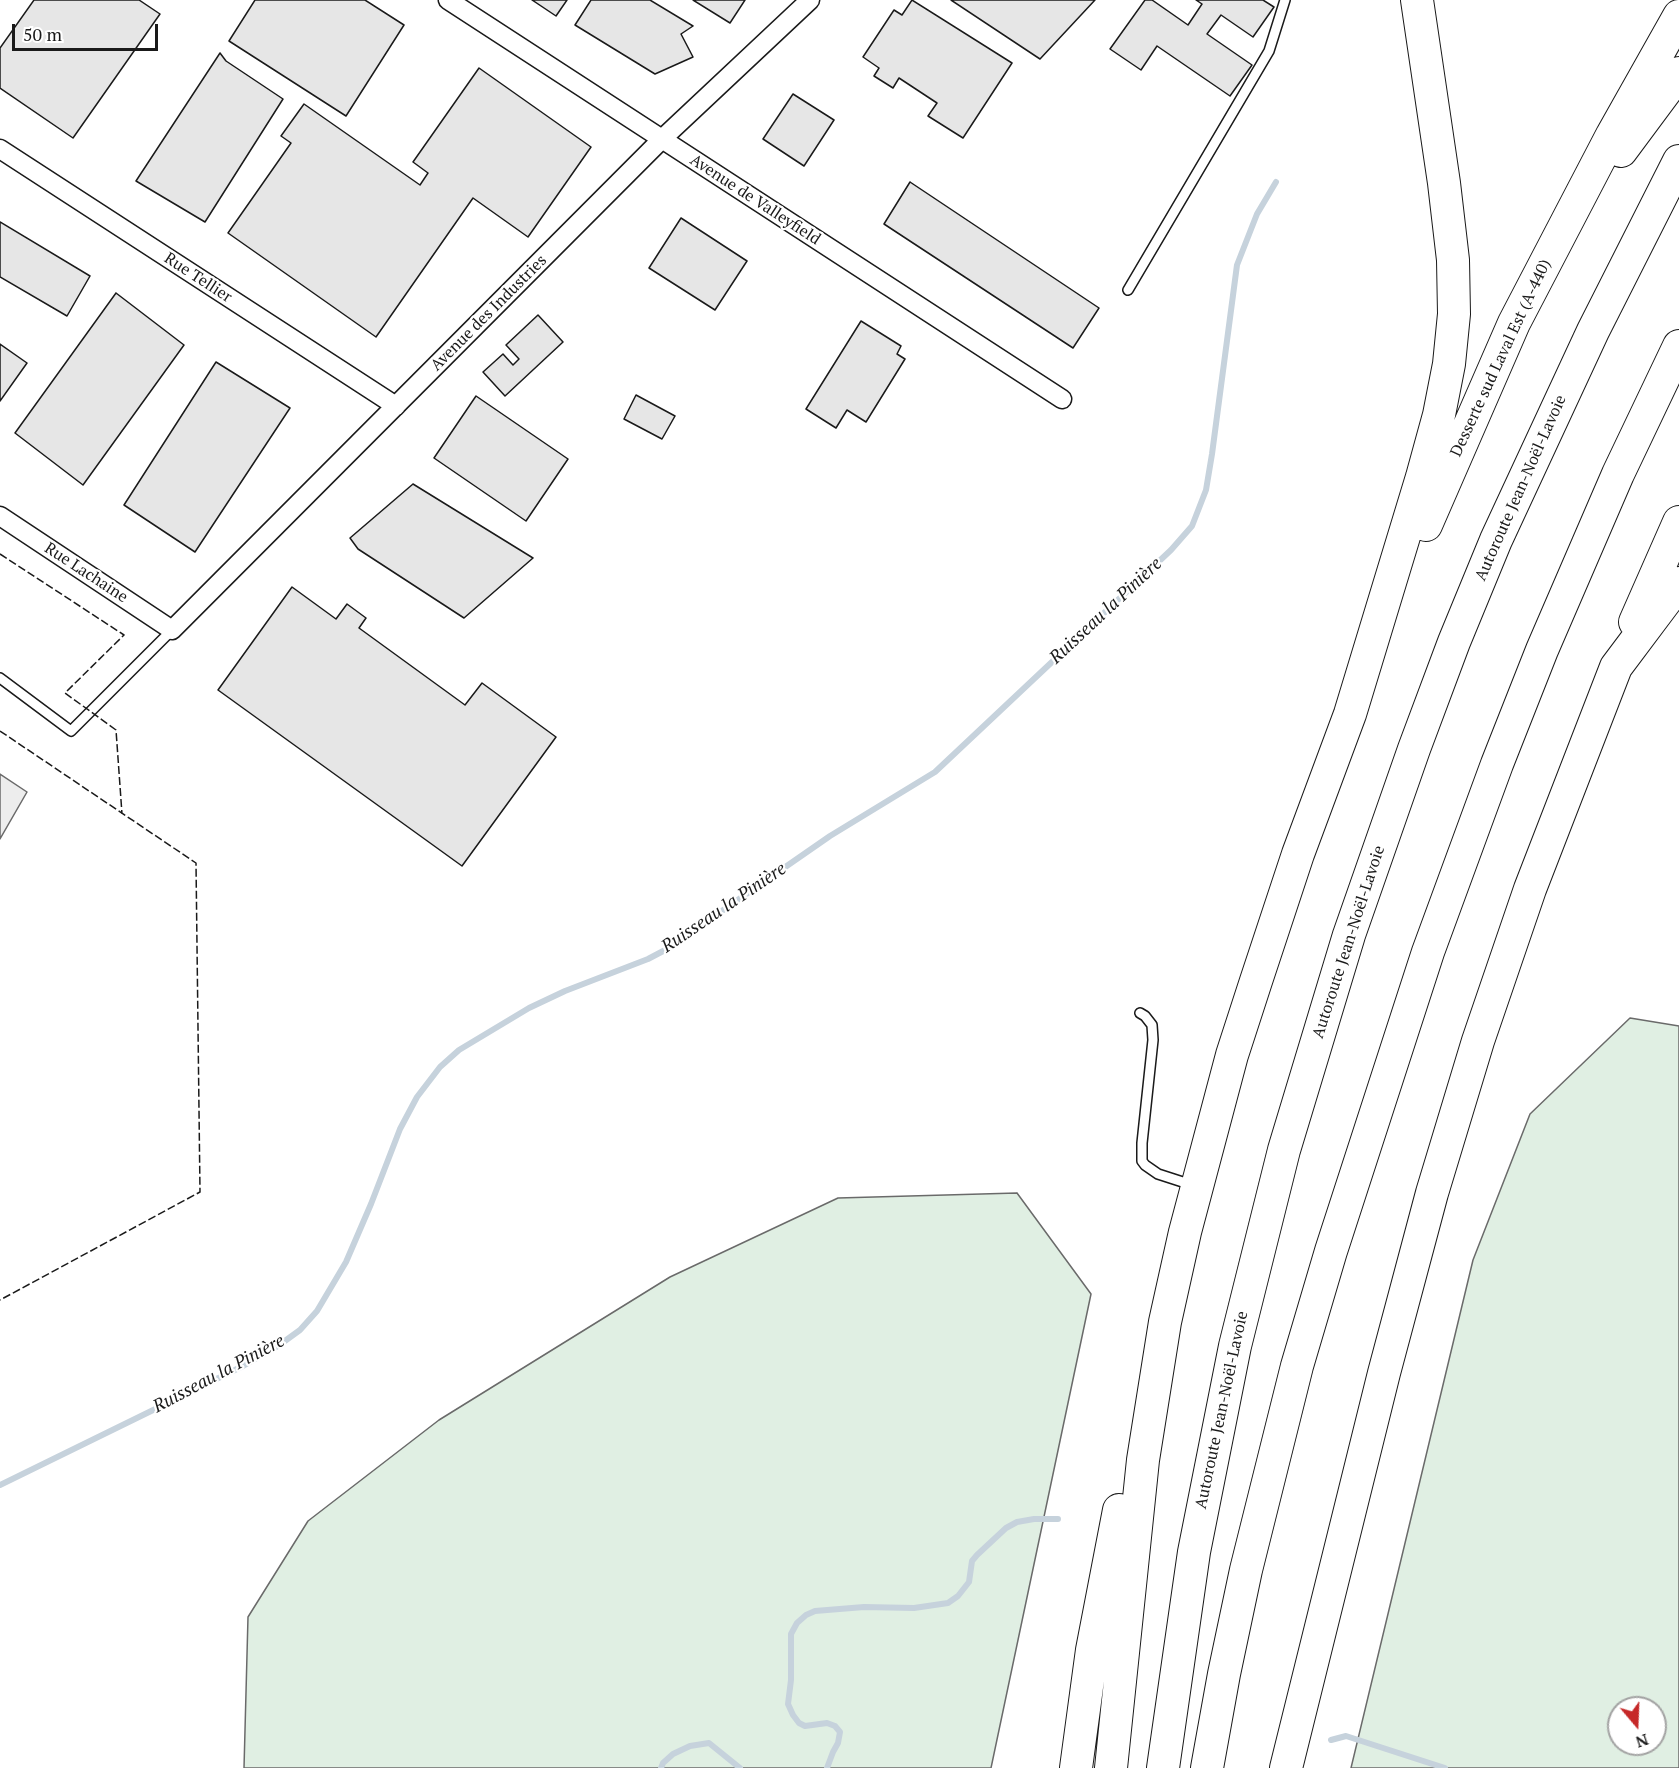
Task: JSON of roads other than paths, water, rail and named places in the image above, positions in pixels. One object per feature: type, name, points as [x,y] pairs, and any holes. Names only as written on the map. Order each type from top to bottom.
[{"type":"highway","points":[[1111,1768],[1143,1460],[1165,1322],[1197,1187],[1232,1055],[1276,918],[1350,714],[1430,446],[1453,342],[1455,290],[1450,233],[1417,0]]},
{"type":"highway","name":"Desserte sud Laval Est (A-440)","points":[[1350,714],[1437,498],[1501,350],[1617,126],[1679,16]]},
{"type":"highway","points":[[1570,216],[1649,116],[1679,73]]},
{"type":"highway","name":"Autoroute Jean-Noël-Lavoie","points":[[1163,1768],[1194,1552],[1234,1346],[1284,1150],[1349,935],[1414,748],[1496,540],[1598,320],[1679,161]]},
{"type":"highway","points":[[1207,1768],[1246,1570],[1297,1366],[1331,1251],[1428,952],[1472,830],[1538,660],[1614,483],[1679,346]]},
{"type":"highway","points":[[1286,1768],[1384,1373],[1450,1131],[1513,937],[1616,667],[1679,522]]},
{"type":"highway","points":[[1616,667],[1679,583]]},
{"type":"highway","points":[[1076,1768],[1104,1584],[1152,1361],[1165,1322]]},
{"type":"street","name":"Avenue de Valleyfield","points":[[448,0],[1062,399]]},
{"type":"street","name":"Avenue des Industries","points":[[172,630],[662,139],[810,0]]},
{"type":"street","name":"Rue Tellier","points":[[0,149],[396,406]]},
{"type":"street","name":"Rue Lachaine","points":[[0,516],[172,630]]},
{"type":"lane","points":[[1128,291],[1269,51],[1285,0]]},
{"type":"lane","points":[[0,678],[71,731],[172,630]]},
{"type":"lane","points":[[1140,1013],[1152,1025],[1153,1040],[1142,1161],[1158,1174],[1197,1187]]},
{"type":"waterway","name":"Ruisseau la Pinière","points":[[0,1485],[243,1366],[300,1330],[317,1311],[346,1262],[400,1129],[417,1097],[440,1067],[459,1050],[529,1008],[667,949],[830,836],[935,772],[1171,550],[1192,526],[1206,490],[1237,265],[1257,214],[1276,182]]},
{"type":"waterway","points":[[827,1768],[838,1743],[840,1732],[835,1726],[827,1723],[805,1726],[799,1723],[788,1704],[791,1680],[791,1634],[797,1623],[815,1611],[864,1607],[914,1608],[948,1603],[958,1596],[969,1582],[972,1561],[1006,1528],[1017,1522],[1034,1519],[1058,1519]]},
{"type":"waterway","points":[[1331,1740],[1346,1736],[1445,1768]]},
{"type":"waterway","points":[[661,1768],[673,1754],[690,1746],[709,1743],[740,1768]]}]
